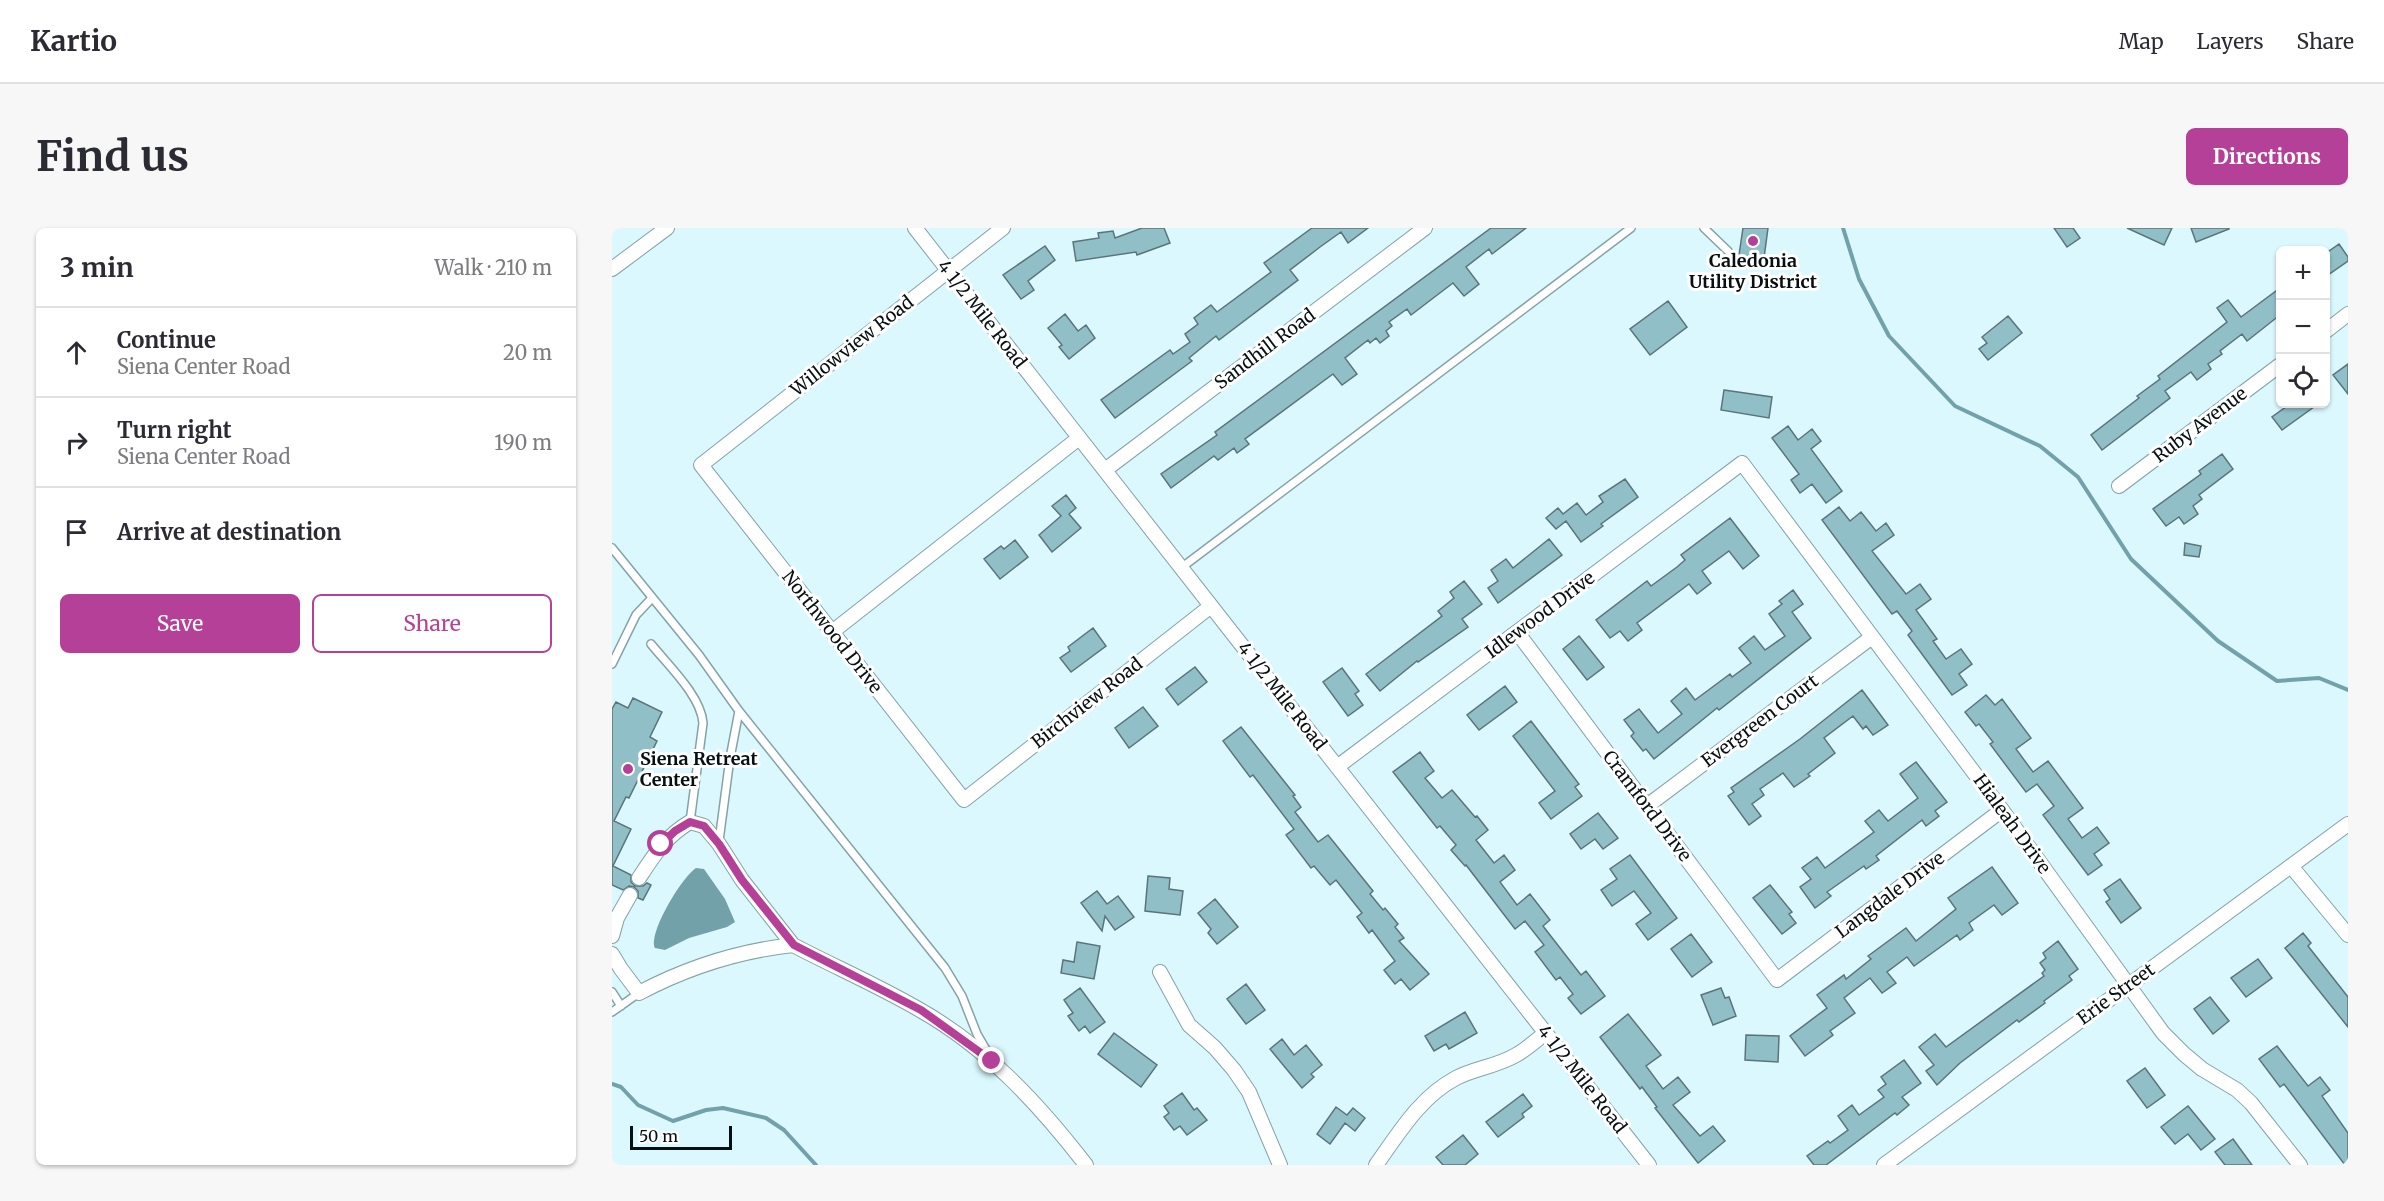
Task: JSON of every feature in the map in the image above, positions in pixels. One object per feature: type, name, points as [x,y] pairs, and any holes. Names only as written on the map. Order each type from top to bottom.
[{"type":"street","points":[[612,269],[667,228]]},
{"type":"street","name":"4 1/2 Mile Road","points":[[915,228],[1649,1165]]},
{"type":"street","name":"Willowview Road","points":[[701,465],[1003,228]]},
{"type":"street","name":"Sandhill Road","points":[[1105,470],[1425,228]]},
{"type":"street","points":[[2330,328],[2348,315]]},
{"type":"street","name":"Ruby Avenue","points":[[2119,486],[2276,368]]},
{"type":"street","points":[[832,632],[1079,438]]},
{"type":"street","name":"Idlewood Drive","points":[[1337,767],[1742,463]]},
{"type":"street","name":"Hialeah Drive","points":[[1742,463],[2002,810],[2170,1040],[2202,1069],[2237,1090],[2251,1103],[2300,1165]]},
{"type":"street","name":"Northwood Drive","points":[[701,465],[964,800]]},
{"type":"street","name":"Birchview Road","points":[[964,800],[1211,606]]},
{"type":"street","name":"Cramford Drive","points":[[1517,632],[1777,980]]},
{"type":"street","name":"Evergreen Court","points":[[1647,806],[1872,637]]},
{"type":"street","name":"Langdale Drive","points":[[1777,980],[2002,810]]},
{"type":"street","points":[[639,878],[661,844],[675,831],[690,822],[704,826],[719,844],[742,880],[794,945],[921,1010],[992,1061],[1049,1118],[1086,1165]]},
{"type":"street","name":"Erie Street","points":[[1884,1165],[2348,824]]},
{"type":"street","points":[[2291,866],[2348,935]]},
{"type":"street","points":[[612,936],[615,916],[630,895]]},
{"type":"street","points":[[612,954],[639,993],[696,966],[761,948],[794,945]]},
{"type":"street","points":[[1160,972],[1189,1025],[1215,1048],[1249,1092],[1280,1165]]},
{"type":"street","points":[[1376,1165],[1413,1114],[1436,1091],[1455,1078],[1477,1068],[1516,1055],[1546,1033]]},
{"type":"lane","points":[[1181,568],[1631,228]]},
{"type":"lane","points":[[1704,228],[1728,251]]},
{"type":"lane","points":[[612,548],[945,968],[962,996],[977,1034],[992,1061]]},
{"type":"lane","points":[[612,664],[636,615],[652,598]]},
{"type":"lane","points":[[651,644],[694,698],[702,712],[703,723],[690,822]]},
{"type":"lane","points":[[719,844],[730,758],[740,711]]},
{"type":"lane","points":[[612,992],[621,1006]]},
{"type":"lane","points":[[612,1012],[639,993]]},
{"type":"water","points":[[696,868],[704,869],[725,899],[735,922],[727,927],[689,938],[665,950],[655,948],[656,930],[661,918],[675,893]]},
{"type":"building","points":[[1142,228],[1164,228],[1170,243],[1137,255],[1136,252],[1076,261],[1073,242],[1099,238],[1098,233],[1113,231],[1115,238]]},
{"type":"building","points":[[1312,228],[1368,228],[1348,243],[1341,232],[1320,247],[1290,270],[1298,280],[1219,340],[1216,336],[1189,358],[1192,361],[1115,418],[1101,400],[1170,350],[1173,354],[1190,342],[1185,334],[1198,324],[1194,318],[1211,305],[1217,312],[1271,272],[1264,263]]},
{"type":"building","points":[[1491,228],[1526,228],[1492,254],[1489,249],[1466,267],[1479,284],[1464,296],[1453,283],[1411,315],[1407,309],[1389,322],[1392,326],[1386,331],[1389,336],[1380,343],[1376,338],[1370,343],[1368,340],[1345,358],[1357,374],[1342,385],[1333,374],[1245,439],[1249,444],[1237,453],[1234,448],[1218,460],[1214,456],[1171,488],[1161,474],[1217,435],[1215,432]]},
{"type":"building","name":"Caledonia Utility District","points":[[1743,228],[1768,228],[1764,258],[1739,255]]},
{"type":"building","points":[[2054,228],[2073,228],[2080,238],[2067,247]]},
{"type":"building","points":[[2127,228],[2172,228],[2164,245]]},
{"type":"building","points":[[2191,228],[2229,228],[2229,229],[2196,242]]},
{"type":"building","points":[[2339,244],[2348,257],[2348,261],[2330,274],[2330,250]]},
{"type":"building","points":[[1045,246],[1055,260],[1028,281],[1034,290],[1021,299],[1003,275]]},
{"type":"building","points":[[2276,291],[2276,318],[2247,341],[2242,334],[2220,351],[2222,354],[2208,364],[2211,369],[2197,380],[2191,372],[2165,391],[2170,398],[2102,450],[2091,435],[2139,398],[2137,396],[2160,379],[2158,376],[2227,322],[2217,308],[2228,300],[2241,317]]},
{"type":"building","points":[[1668,301],[1687,327],[1650,355],[1630,329]]},
{"type":"building","points":[[1065,314],[1078,331],[1086,325],[1095,338],[1069,359],[1059,347],[1062,345],[1048,328]]},
{"type":"building","points":[[2008,316],[2022,333],[1988,360],[1979,349],[1987,343],[1982,337]]},
{"type":"building","points":[[2348,364],[2348,394],[2333,375]]},
{"type":"building","points":[[1724,390],[1772,397],[1769,418],[1721,410]]},
{"type":"building","points":[[2284,408],[2312,408],[2282,430],[2272,417]]},
{"type":"building","points":[[1788,426],[1798,440],[1812,429],[1821,441],[1811,449],[1842,491],[1826,503],[1812,484],[1800,493],[1791,480],[1799,474],[1772,438]]},
{"type":"building","points":[[2222,454],[2233,469],[2199,495],[2202,499],[2193,506],[2198,514],[2184,524],[2179,517],[2166,526],[2153,509],[2201,474],[2199,471]]},
{"type":"building","points":[[1625,479],[1638,497],[1581,542],[1566,521],[1556,529],[1546,518],[1558,508],[1563,514],[1577,503],[1586,515],[1603,502],[1599,496]]},
{"type":"building","points":[[1066,495],[1076,508],[1069,514],[1081,528],[1052,552],[1039,535],[1061,516],[1052,506]]},
{"type":"building","points":[[1839,507],[1850,521],[1861,512],[1876,531],[1886,523],[1894,535],[1872,551],[1906,594],[1920,584],[1931,599],[1916,610],[1937,639],[1933,641],[1946,659],[1961,649],[1972,664],[1959,674],[1967,685],[1952,695],[1908,635],[1912,631],[1897,611],[1892,614],[1822,520]]},
{"type":"building","points":[[1730,518],[1759,556],[1743,569],[1729,551],[1702,571],[1711,583],[1697,594],[1689,584],[1637,623],[1642,630],[1628,641],[1620,631],[1610,638],[1596,620],[1647,581],[1651,586],[1677,567],[1685,560],[1681,555]]},
{"type":"building","points":[[1549,539],[1562,555],[1498,603],[1488,588],[1498,581],[1491,570],[1506,559],[1513,568]]},
{"type":"building","points":[[1015,540],[1028,557],[1000,579],[984,559],[1001,546],[1004,549]]},
{"type":"building","points":[[2185,543],[2201,546],[2199,557],[2184,555]]},
{"type":"building","points":[[1464,581],[1482,604],[1462,619],[1468,627],[1417,661],[1380,691],[1366,674],[1442,616],[1438,611],[1454,598],[1450,592]]},
{"type":"building","points":[[1793,590],[1803,604],[1792,612],[1811,638],[1719,710],[1717,708],[1654,759],[1646,749],[1643,751],[1631,736],[1634,733],[1624,720],[1639,709],[1658,733],[1682,714],[1671,701],[1686,688],[1695,700],[1730,674],[1732,677],[1751,663],[1739,648],[1754,636],[1765,650],[1785,636],[1769,614],[1782,604],[1779,601]]},
{"type":"building","points":[[1093,628],[1106,646],[1071,672],[1060,658],[1070,651],[1068,647]]},
{"type":"building","points":[[1579,636],[1604,667],[1587,680],[1563,649]]},
{"type":"building","points":[[1195,667],[1207,682],[1178,705],[1166,689]]},
{"type":"building","points":[[1342,668],[1359,691],[1355,694],[1363,705],[1348,716],[1323,682]]},
{"type":"building","points":[[1505,686],[1517,702],[1479,730],[1467,715]]},
{"type":"building","points":[[1862,690],[1888,725],[1873,735],[1866,726],[1863,729],[1853,716],[1824,738],[1835,753],[1808,774],[1810,776],[1794,787],[1783,773],[1760,789],[1764,795],[1752,804],[1761,816],[1749,825],[1728,796],[1734,792],[1731,788],[1800,739]]},
{"type":"building","points":[[1986,695],[1995,705],[2002,699],[2031,738],[2016,749],[2033,772],[2048,761],[2083,808],[2068,819],[2082,838],[2097,827],[2109,843],[2094,854],[2102,865],[2088,875],[2043,815],[2054,806],[2037,784],[2026,792],[1990,744],[1993,742],[1979,724],[1976,726],[1965,712]]},
{"type":"building","name":"Siena Retreat Center","points":[[633,698],[662,712],[650,737],[657,741],[629,798],[626,797],[614,821],[631,829],[613,866],[631,875],[631,882],[635,886],[643,886],[647,883],[651,885],[643,900],[638,898],[638,891],[634,887],[629,886],[623,890],[612,885],[612,709],[616,702],[628,708]]},
{"type":"building","points":[[1143,707],[1158,726],[1129,748],[1115,728]]},
{"type":"building","points":[[1531,721],[1579,784],[1575,787],[1582,796],[1551,819],[1539,803],[1555,791],[1513,736]]},
{"type":"building","points":[[1241,727],[1295,795],[1293,796],[1301,807],[1295,812],[1318,842],[1328,835],[1373,891],[1370,894],[1398,924],[1395,927],[1404,938],[1399,941],[1429,974],[1410,990],[1401,979],[1395,984],[1384,970],[1395,961],[1372,930],[1369,933],[1357,917],[1362,913],[1336,880],[1330,885],[1314,866],[1311,868],[1286,835],[1294,829],[1253,775],[1250,777],[1223,741]]},
{"type":"building","points":[[1420,752],[1434,771],[1425,778],[1442,798],[1452,790],[1488,830],[1476,840],[1494,863],[1504,855],[1515,870],[1500,882],[1517,905],[1530,894],[1550,920],[1543,926],[1581,975],[1586,971],[1605,996],[1581,1014],[1568,998],[1573,994],[1560,977],[1556,980],[1535,952],[1544,945],[1525,921],[1515,929],[1466,865],[1451,850],[1456,845],[1440,826],[1437,828],[1393,772]]},
{"type":"building","points":[[1916,762],[1947,802],[1935,811],[1939,816],[1926,826],[1922,820],[1876,856],[1879,860],[1866,869],[1864,866],[1827,892],[1831,896],[1815,908],[1800,887],[1811,879],[1802,868],[1817,857],[1825,868],[1874,832],[1865,821],[1879,810],[1888,821],[1918,798],[1900,774]]},
{"type":"building","points":[[1598,813],[1618,838],[1603,849],[1595,839],[1581,849],[1570,834]]},
{"type":"building","points":[[1630,855],[1677,918],[1648,940],[1636,924],[1651,913],[1634,891],[1612,906],[1601,890],[1617,879],[1610,869]]},
{"type":"building","points":[[1992,867],[2018,903],[2002,915],[1994,905],[1969,923],[1973,930],[1960,940],[1957,935],[1914,966],[1907,957],[1887,972],[1896,983],[1882,993],[1870,978],[1844,998],[1855,1013],[1830,1031],[1833,1035],[1805,1056],[1790,1036],[1827,1008],[1817,995],[1844,975],[1846,979],[1871,959],[1868,956],[1906,928],[1916,941],[1956,909],[1948,898]]},
{"type":"building","points":[[1148,876],[1170,878],[1169,889],[1183,891],[1180,915],[1145,911]]},
{"type":"building","points":[[2120,879],[2141,908],[2121,923],[2106,902],[2110,899],[2104,890]]},
{"type":"building","points":[[1770,885],[1792,912],[1789,914],[1796,923],[1782,934],[1753,898]]},
{"type":"building","points":[[1097,891],[1107,904],[1118,896],[1134,917],[1115,930],[1105,916],[1102,931],[1081,903]]},
{"type":"building","points":[[1215,899],[1238,927],[1217,944],[1208,933],[1211,929],[1198,913]]},
{"type":"building","points":[[2303,933],[2311,943],[2308,946],[2348,997],[2348,1027],[2285,948]]},
{"type":"building","points":[[1691,934],[1712,962],[1692,977],[1671,949]]},
{"type":"building","points":[[2058,941],[2078,969],[2069,976],[2072,980],[2044,1001],[2045,1003],[2019,1022],[2017,1020],[1960,1063],[1937,1085],[1926,1071],[1934,1065],[1919,1047],[1935,1034],[1946,1047],[2044,976],[2042,973],[2045,970],[2040,963],[2046,958],[2043,953]]},
{"type":"building","points":[[1077,942],[1100,946],[1094,979],[1061,973],[1063,960],[1074,962]]},
{"type":"building","points":[[2258,959],[2272,978],[2246,997],[2231,978]]},
{"type":"building","points":[[1246,984],[1265,1010],[1246,1024],[1227,999]]},
{"type":"building","points":[[1080,988],[1105,1022],[1090,1033],[1085,1026],[1079,1031],[1068,1016],[1073,1013],[1064,1000]]},
{"type":"building","points":[[1721,988],[1725,998],[1729,997],[1736,1016],[1713,1025],[1701,995]]},
{"type":"building","points":[[2210,997],[2229,1021],[2213,1034],[2194,1009]]},
{"type":"building","points":[[1465,1012],[1477,1033],[1449,1049],[1446,1044],[1434,1051],[1425,1036]]},
{"type":"building","points":[[1628,1014],[1661,1055],[1646,1066],[1663,1089],[1678,1077],[1690,1092],[1673,1105],[1700,1136],[1713,1126],[1725,1141],[1698,1163],[1655,1108],[1657,1107],[1642,1087],[1640,1089],[1600,1037]]},
{"type":"building","points":[[1114,1033],[1157,1065],[1141,1087],[1098,1054]]},
{"type":"building","points":[[1746,1035],[1779,1036],[1778,1062],[1745,1060]]},
{"type":"building","points":[[1282,1039],[1294,1055],[1306,1045],[1322,1065],[1311,1074],[1314,1077],[1302,1088],[1270,1049]]},
{"type":"building","points":[[2277,1046],[2308,1086],[2320,1077],[2330,1090],[2322,1096],[2348,1133],[2348,1165],[2345,1165],[2284,1084],[2280,1087],[2259,1059]]},
{"type":"building","points":[[1904,1060],[1921,1083],[1902,1097],[1909,1105],[1826,1165],[1814,1165],[1807,1156],[1848,1130],[1838,1116],[1852,1105],[1859,1115],[1884,1097],[1878,1090],[1886,1084],[1881,1077]]},
{"type":"building","points":[[2145,1068],[2165,1095],[2147,1108],[2127,1081]]},
{"type":"building","points":[[1182,1093],[1194,1110],[1197,1108],[1207,1120],[1187,1135],[1180,1126],[1174,1130],[1164,1117],[1169,1113],[1164,1106]]},
{"type":"building","points":[[1523,1094],[1532,1106],[1522,1114],[1524,1117],[1498,1137],[1486,1122]]},
{"type":"building","points":[[2188,1106],[2215,1139],[2201,1150],[2188,1134],[2175,1144],[2161,1127]]},
{"type":"building","points":[[1336,1107],[1347,1115],[1353,1108],[1365,1118],[1355,1131],[1345,1123],[1330,1144],[1317,1134]]},
{"type":"building","points":[[1463,1135],[1478,1154],[1465,1165],[1443,1165],[1436,1157]]},
{"type":"building","points":[[2233,1139],[2252,1165],[2225,1165],[2215,1152]]},
{"type":"waterway","points":[[1843,228],[1859,279],[1889,336],[1955,406],[2040,446],[2078,477],[2131,559],[2218,641],[2277,681],[2319,678],[2348,690]]},
{"type":"waterway","points":[[612,1084],[621,1087],[638,1105],[673,1121],[706,1110],[723,1108],[766,1118],[784,1130],[816,1165]]},
{"type":"place","name":"Caledonia Utility District","points":[[1753,241]]},
{"type":"place","name":"Siena Retreat Center","points":[[628,769]]},
{"type":"route","points":[[661,844],[675,831],[690,822],[704,826],[719,844],[742,880],[794,945],[921,1010],[992,1061]]}]
